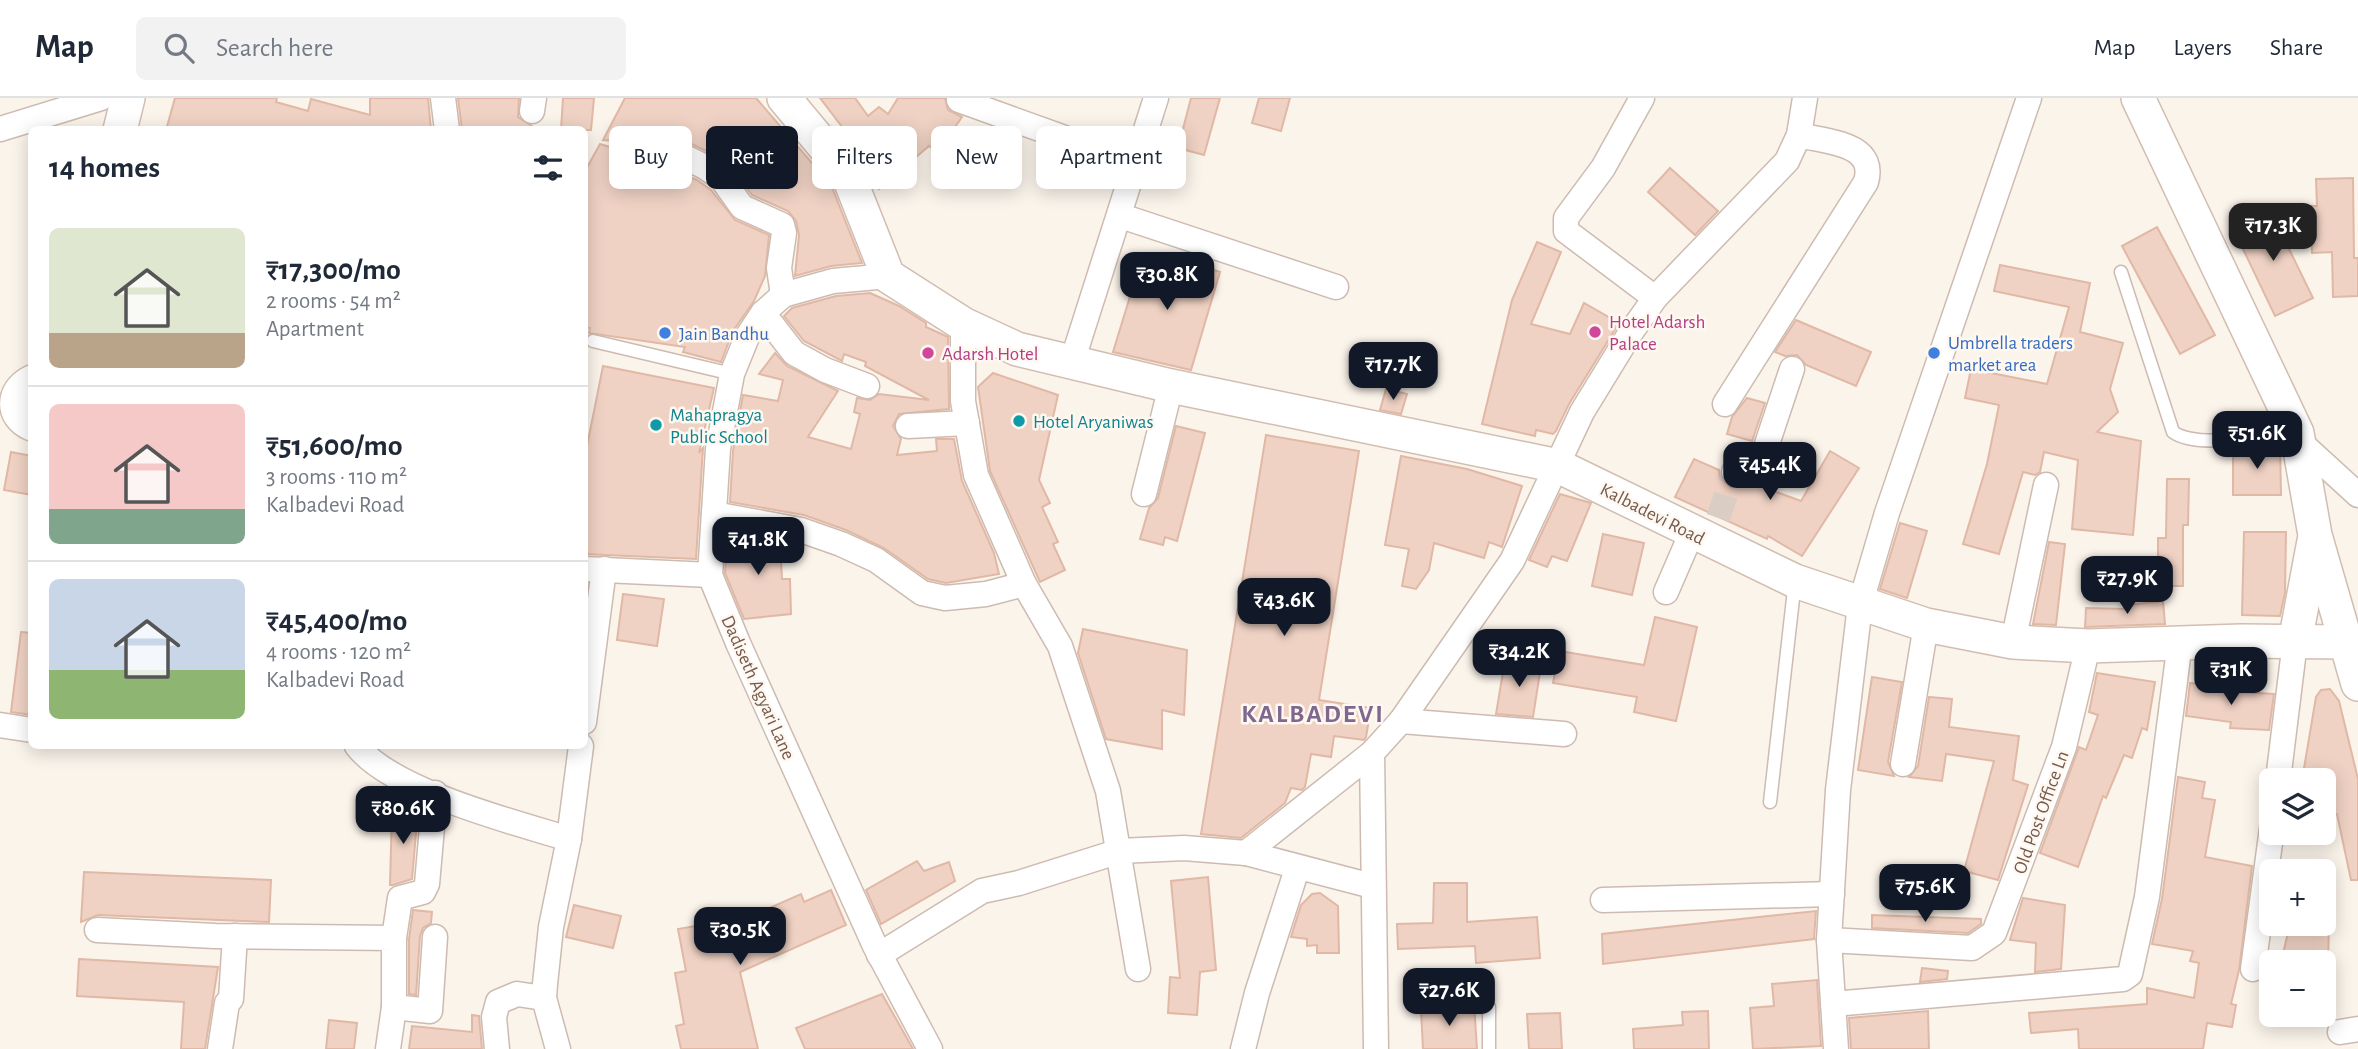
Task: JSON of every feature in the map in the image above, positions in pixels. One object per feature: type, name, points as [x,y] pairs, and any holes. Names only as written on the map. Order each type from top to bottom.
[{"type":"main road","points":[[121,126],[128,98]]},
{"type":"main road","points":[[784,98],[848,175],[888,276]]},
{"type":"main road","points":[[2138,98],[2299,438],[2315,536],[2353,642],[2358,684]]},
{"type":"main road","name":"Kalbadevi Road","points":[[888,276],[963,324],[1017,349],[1171,386],[1558,466],[1707,531],[1795,581],[1926,625],[2013,642],[2088,646],[2180,642],[2353,642]]},
{"type":"main road","points":[[18,424],[17,397],[28,386]]},
{"type":"main road","points":[[2295,642],[2315,536]]},
{"type":"street","points":[[0,129],[101,98]]},
{"type":"street","points":[[443,98],[446,126]]},
{"type":"street","points":[[1148,126],[1156,98]]},
{"type":"street","points":[[1642,98],[1603,167],[1566,218],[1566,231],[1655,298]]},
{"type":"street","points":[[1246,853],[1372,752],[1402,721],[1512,561],[1582,412],[1655,298],[1787,161],[1799,135],[1805,98]]},
{"type":"street","points":[[1836,1049],[1829,940],[1838,790],[1851,702],[1860,605],[1887,513],[2029,98]]},
{"type":"street","points":[[959,100],[1036,128]]},
{"type":"street","points":[[1725,404],[1866,182],[1869,171],[1866,159],[1858,151],[1799,135]]},
{"type":"street","points":[[692,160],[722,179],[742,207],[782,225],[784,233],[779,268],[783,295]]},
{"type":"street","points":[[1072,362],[1129,189]]},
{"type":"street","points":[[1121,216],[1336,287]]},
{"type":"street","name":"Dadiseth Agyari Lane","points":[[888,276],[833,281],[783,295],[764,313],[747,337],[732,374],[718,449],[710,575],[879,955],[930,1049]]},
{"type":"street","points":[[764,313],[794,353],[825,370],[867,386]]},
{"type":"street","points":[[963,324],[963,401],[975,475],[1024,584],[1060,646],[1108,791],[1138,969]]},
{"type":"street","points":[[1734,472],[1746,457],[1757,458],[1764,453],[1792,369]]},
{"type":"street","points":[[1144,494],[1171,386]]},
{"type":"street","points":[[908,426],[967,423]]},
{"type":"street","points":[[2299,438],[2358,495]]},
{"type":"street","points":[[2013,642],[2046,485]]},
{"type":"street","points":[[714,514],[801,530],[841,544],[876,560],[922,593],[945,598],[986,594],[1024,584]]},
{"type":"street","points":[[1666,593],[1707,531]]},
{"type":"street","points":[[588,661],[594,569],[710,575]]},
{"type":"street","points":[[1903,764],[1926,625]]},
{"type":"street","points":[[1833,1004],[1995,992],[2123,979],[2130,974],[2147,897],[2180,642]]},
{"type":"street","points":[[2279,768],[2295,642]]},
{"type":"street","name":"Old Post Office Ln","points":[[1829,940],[1972,948],[1994,933],[2064,747],[2088,646]]},
{"type":"street","points":[[1402,721],[1563,734]]},
{"type":"street","points":[[0,725],[28,729]]},
{"type":"street","points":[[359,749],[365,756],[416,788],[569,839]]},
{"type":"street","points":[[558,1049],[544,998],[551,927],[569,839],[581,749]]},
{"type":"street","points":[[1372,752],[1376,1049]]},
{"type":"street","points":[[388,1049],[394,1007],[394,938],[400,898],[423,892],[427,884],[435,793]]},
{"type":"street","points":[[2253,969],[2270,845]]},
{"type":"street","points":[[879,955],[982,891],[1019,883],[1120,851],[1184,848],[1246,853],[1297,869],[1373,886]]},
{"type":"street","points":[[1243,1049],[1257,993],[1297,869]]},
{"type":"street","points":[[1603,900],[1832,894]]},
{"type":"street","points":[[97,930],[235,936],[394,938]]},
{"type":"street","points":[[220,1049],[227,1003],[231,999],[235,936]]},
{"type":"street","points":[[394,1007],[430,1010],[435,937]]},
{"type":"street","points":[[497,1049],[494,1017],[498,1002],[517,994],[544,998]]},
{"type":"lane","points":[[2121,272],[2174,432],[2182,438],[2216,440],[2299,438]]},
{"type":"lane","points":[[593,341],[732,374]]},
{"type":"lane","points":[[1770,802],[1795,581]]},
{"type":"lane","points":[[1489,1007],[1489,1049]]},
{"type":"building","points":[[175,98],[277,98],[276,102],[308,111],[311,99],[370,115],[370,98],[428,98],[431,126],[167,126]]},
{"type":"building","points":[[458,98],[519,98],[518,117],[532,126],[462,126]]},
{"type":"building","points":[[563,98],[594,98],[591,130],[588,130],[588,126],[561,126]]},
{"type":"building","points":[[625,98],[756,98],[780,126],[706,126],[706,151],[692,144],[692,126],[610,126]]},
{"type":"building","points":[[820,98],[855,98],[868,116],[879,107],[888,114],[898,98],[945,98],[948,110],[962,117],[956,126],[931,126],[931,147],[929,146],[917,156],[917,126],[841,126]]},
{"type":"building","points":[[1191,98],[1220,98],[1204,155],[1186,150],[1186,126],[1184,126]]},
{"type":"building","points":[[1259,98],[1290,98],[1281,131],[1252,123]]},
{"type":"building","points":[[609,129],[609,140],[603,140]]},
{"type":"building","points":[[600,144],[609,147],[609,189],[692,189],[692,178],[711,190],[735,220],[769,235],[765,276],[754,301],[733,331],[721,362],[683,352],[685,347],[589,333],[588,166]]},
{"type":"building","points":[[798,147],[812,163],[812,189],[833,189],[862,263],[831,266],[795,276],[799,235],[796,221],[788,211],[752,195],[748,189],[798,189]]},
{"type":"building","points":[[1670,168],[1718,211],[1695,235],[1648,192]]},
{"type":"building","points":[[2353,178],[2354,258],[2358,258],[2358,296],[2333,297],[2332,252],[2312,253],[2311,206],[2317,206],[2316,179]]},
{"type":"building","points":[[2270,210],[2313,298],[2275,316],[2233,228]]},
{"type":"building","points":[[2157,227],[2215,335],[2180,354],[2122,246]]},
{"type":"building","points":[[1537,242],[1561,252],[1531,324],[1570,334],[1584,303],[1619,323],[1569,404],[1556,431],[1553,434],[1536,430],[1535,436],[1482,424],[1512,300]]},
{"type":"building","points":[[1143,254],[1187,267],[1188,262],[1220,272],[1191,370],[1113,352]]},
{"type":"building","points":[[2000,265],[2090,283],[2080,332],[2123,343],[2110,389],[2118,412],[2097,432],[2141,441],[2133,535],[2072,529],[2078,460],[2044,452],[2040,472],[2035,475],[2023,472],[1999,554],[1963,544],[1987,464],[1999,405],[1965,398],[1971,369],[2047,384],[2069,307],[1994,291]]},
{"type":"building","points":[[870,293],[899,306],[926,323],[926,327],[948,337],[949,409],[899,414],[893,426],[901,439],[897,455],[937,451],[936,439],[954,439],[962,481],[994,553],[999,574],[946,583],[928,579],[884,548],[846,530],[804,515],[730,502],[733,451],[743,395],[778,401],[783,380],[759,374],[775,353],[787,366],[838,391],[808,437],[851,449],[860,414],[854,412],[857,398],[870,400],[879,394],[929,400],[865,366],[866,362],[844,354],[842,361],[804,341],[784,316],[792,308],[836,296]]},
{"type":"building","points":[[1796,320],[1871,352],[1856,386],[1806,365],[1797,355],[1785,356],[1775,352]]},
{"type":"building","points":[[603,366],[714,388],[699,453],[703,448],[696,559],[588,554],[588,441]]},
{"type":"building","points":[[993,373],[1058,395],[1039,480],[1050,503],[1042,507],[1058,542],[1053,544],[1065,570],[1040,582],[990,471],[978,387]]},
{"type":"building","points":[[1386,389],[1407,394],[1401,414],[1380,410]]},
{"type":"building","points":[[1747,398],[1765,403],[1752,441],[1727,434],[1732,417]]},
{"type":"building","points":[[1176,426],[1205,433],[1177,541],[1165,537],[1163,545],[1140,539],[1149,508],[1158,498]]},
{"type":"building","points":[[1266,435],[1359,451],[1319,700],[1371,708],[1364,740],[1334,736],[1331,757],[1311,754],[1305,787],[1302,790],[1291,788],[1285,803],[1241,838],[1201,834]]},
{"type":"building","points":[[2280,445],[2281,495],[2233,495],[2233,449]]},
{"type":"building","points":[[1830,451],[1859,468],[1802,556],[1768,536],[1767,539],[1675,497],[1694,459],[1719,470],[1720,478],[1731,487],[1746,481],[1801,501]]},
{"type":"building","points":[[11,452],[28,455],[28,494],[4,490]]},
{"type":"building","points":[[1401,456],[1467,469],[1522,486],[1502,547],[1489,542],[1484,558],[1434,543],[1429,570],[1416,589],[1402,586],[1409,549],[1385,545]]},
{"type":"building","points":[[2167,479],[2189,479],[2188,525],[2183,525],[2183,586],[2158,586],[2158,538],[2166,538]]},
{"type":"building","points":[[1560,494],[1591,503],[1567,561],[1552,556],[1547,567],[1529,560]]},
{"type":"building","points":[[1900,523],[1927,531],[1907,598],[1880,589]]},
{"type":"building","points":[[2244,532],[2286,532],[2285,593],[2280,616],[2242,615]]},
{"type":"building","points":[[1603,534],[1644,543],[1632,595],[1592,586]]},
{"type":"building","points":[[761,538],[780,541],[782,579],[790,579],[791,614],[744,619],[725,573],[727,539]]},
{"type":"building","points":[[2049,542],[2065,544],[2056,625],[2033,624]]},
{"type":"building","points":[[623,594],[664,599],[657,646],[617,640]]},
{"type":"building","points":[[2163,601],[2165,624],[2085,627],[2086,608],[2128,609],[2128,605]]},
{"type":"building","points":[[1655,617],[1697,627],[1676,721],[1634,712],[1637,697],[1553,683],[1559,651],[1644,665]]},
{"type":"building","points":[[1083,629],[1187,650],[1184,715],[1162,710],[1162,749],[1106,739],[1078,653]]},
{"type":"building","points":[[21,632],[28,633],[28,714],[11,712]]},
{"type":"building","points":[[1505,660],[1541,666],[1533,717],[1496,714]]},
{"type":"building","points":[[2097,673],[2155,682],[2147,730],[2142,728],[2132,758],[2124,755],[2106,798],[2103,796],[2078,867],[2040,853],[2079,747],[2086,750],[2098,715],[2089,712]]},
{"type":"building","points":[[1872,677],[1902,682],[1888,762],[1894,776],[1858,770]]},
{"type":"building","points":[[2190,683],[2224,687],[2223,691],[2274,694],[2269,730],[2230,728],[2231,722],[2186,716]]},
{"type":"building","points":[[2330,689],[2339,701],[2358,779],[2358,880],[2351,880],[2336,814],[2336,768],[2304,768],[2316,697],[2321,690]]},
{"type":"building","points":[[1929,697],[1952,699],[1949,727],[2019,736],[2013,780],[2028,785],[1998,880],[1964,871],[1994,761],[1946,754],[1942,781],[1909,777],[1918,766]]},
{"type":"building","points":[[2178,777],[2205,782],[2202,798],[2215,800],[2205,857],[2252,866],[2239,970],[2231,1004],[2236,1005],[2232,1027],[2207,1023],[2203,1049],[2079,1049],[2078,1029],[2031,1033],[2029,1013],[2147,1004],[2147,988],[2194,998],[2199,963],[2190,961],[2193,951],[2152,944],[2162,899]]},
{"type":"building","points":[[392,811],[418,811],[412,879],[390,885]]},
{"type":"building","points":[[917,861],[924,871],[949,862],[955,881],[881,924],[866,890]]},
{"type":"building","points":[[84,872],[271,880],[269,922],[98,915],[81,922]]},
{"type":"building","points":[[1208,877],[1216,970],[1200,972],[1197,1015],[1168,1013],[1170,977],[1180,978],[1171,881]]},
{"type":"building","points":[[1434,883],[1467,883],[1467,922],[1537,917],[1540,958],[1476,963],[1475,946],[1398,949],[1397,924],[1433,923]]},
{"type":"building","points":[[831,890],[846,925],[740,972],[758,1049],[681,1049],[676,1026],[684,1024],[675,973],[686,971],[678,929],[730,920],[731,925],[801,894],[804,902]]},
{"type":"building","points":[[1320,893],[1338,906],[1339,953],[1317,953],[1317,945],[1307,946],[1307,939],[1291,937],[1301,905],[1312,894]]},
{"type":"building","points":[[2023,898],[2065,905],[2061,969],[2035,972],[2036,943],[2010,940]]},
{"type":"building","points":[[574,905],[621,916],[613,948],[566,937]]},
{"type":"building","points":[[413,910],[432,912],[431,923],[423,928],[420,936],[416,995],[409,994],[409,939]]},
{"type":"building","points":[[1816,911],[1814,939],[1603,964],[1602,934]]},
{"type":"building","points":[[1872,915],[1981,919],[1981,924],[1968,933],[1872,928]]},
{"type":"building","points":[[2287,936],[2329,936],[2328,950],[2284,950]]},
{"type":"building","points":[[79,959],[218,967],[205,1049],[181,1049],[184,1002],[77,996]]},
{"type":"building","points":[[1922,968],[1948,971],[1947,979],[1920,982]]},
{"type":"building","points":[[1817,980],[1821,1046],[1753,1049],[1750,1008],[1774,1006],[1772,984]]},
{"type":"building","points":[[882,994],[913,1049],[805,1049],[796,1028]]},
{"type":"building","points":[[1474,1004],[1477,1049],[1423,1049],[1421,1010]]},
{"type":"building","points":[[1708,1011],[1709,1049],[1634,1049],[1633,1029],[1683,1025],[1682,1012]]},
{"type":"building","points":[[1928,1011],[1929,1049],[1851,1049],[1849,1018]]},
{"type":"building","points":[[1560,1013],[1562,1049],[1529,1049],[1527,1014]]},
{"type":"building","points":[[472,1015],[479,1016],[482,1049],[409,1049],[412,1026],[472,1032]]},
{"type":"building","points":[[329,1020],[357,1023],[354,1049],[326,1049]]},
{"type":"tunnel","points":[[1718,518],[1734,472]]},
{"type":"place","name":"Hotel Adarsh Palace","points":[[1595,332]]},
{"type":"place","name":"Jain Bandhu","points":[[665,333]]},
{"type":"place","name":"Adarsh Hotel","points":[[928,353]]},
{"type":"place","name":"Umbrella traders market area","points":[[1934,353]]},
{"type":"place","name":"Hotel Aryaniwas","points":[[1019,421]]},
{"type":"place","name":"Mahapragya Public School","points":[[656,425]]},
{"type":"district","name":"KALBADEVI","points":[[1313,713]]}]
